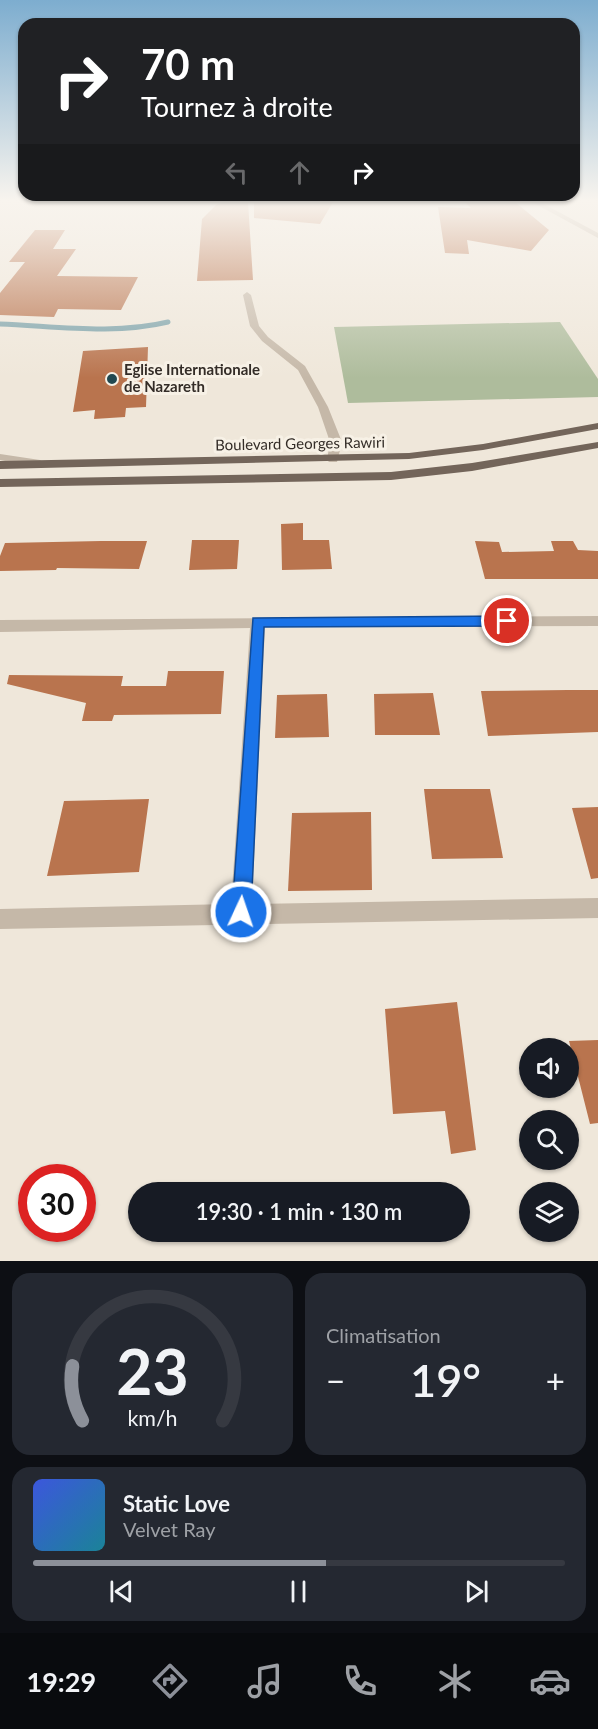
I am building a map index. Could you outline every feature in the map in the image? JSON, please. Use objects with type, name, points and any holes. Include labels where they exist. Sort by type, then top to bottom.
[{"type":"main road","name":"Boulevard Georges Rawiri","points":[[0,465],[333,460],[444,452],[598,426]]},
{"type":"main road","name":"Boulevard Georges Rawiri","points":[[0,483],[391,476],[472,467],[598,445]]},
{"type":"street","points":[[248,295],[255,326],[265,339],[302,368],[323,406],[336,442],[333,460]]},
{"type":"street","points":[[0,457],[43,465]]},
{"type":"street","points":[[0,626],[258,622],[598,621]]},
{"type":"street","points":[[241,912],[258,622]]},
{"type":"street","points":[[0,919],[241,912],[598,908]]},
{"type":"green space","points":[[560,322],[598,379],[598,397],[348,403],[334,327]]},
{"type":"building","points":[[68,261],[57,276],[138,277],[121,310],[58,309],[54,317],[0,315],[0,293],[25,262],[9,262]]},
{"type":"building","points":[[199,261],[252,261],[253,280],[197,281]]},
{"type":"building","name":"Eglise Internationale de Nazareth","points":[[148,347],[146,407],[126,408],[125,417],[94,419],[95,410],[73,412],[83,351]]},
{"type":"building","points":[[303,523],[303,540],[329,540],[332,569],[282,570],[281,524]]},
{"type":"building","points":[[192,540],[239,540],[237,569],[189,570]]},
{"type":"building","points":[[147,541],[139,569],[57,568],[56,570],[0,571],[0,556],[5,543]]},
{"type":"building","points":[[475,541],[499,542],[502,552],[554,551],[551,541],[573,541],[578,550],[598,551],[598,579],[485,579]]},
{"type":"building","points":[[168,671],[224,671],[221,714],[114,715],[112,721],[82,721],[86,703],[7,684],[9,675],[123,676],[121,686],[166,686]]},
{"type":"building","points":[[598,690],[598,732],[488,736],[481,691]]},
{"type":"building","points":[[433,693],[440,735],[375,735],[374,694]]},
{"type":"building","points":[[327,694],[329,737],[275,738],[277,695]]},
{"type":"building","points":[[424,789],[490,789],[503,858],[432,859]]},
{"type":"building","points":[[149,799],[139,872],[47,876],[64,801]]},
{"type":"building","points":[[598,807],[598,878],[591,879],[572,808]]},
{"type":"building","points":[[371,812],[372,890],[288,891],[292,813]]},
{"type":"building","points":[[457,1002],[476,1150],[451,1154],[445,1111],[393,1114],[385,1009]]},
{"type":"building","points":[[598,1040],[598,1123],[590,1124],[579,1081],[579,1041]]},
{"type":"waterway","points":[[0,324],[106,329],[168,322]]},
{"type":"place","name":"Eglise Internationale de Nazareth","points":[[112,379]]},
{"type":"route","points":[[241,912],[258,622],[507,621]]}]
